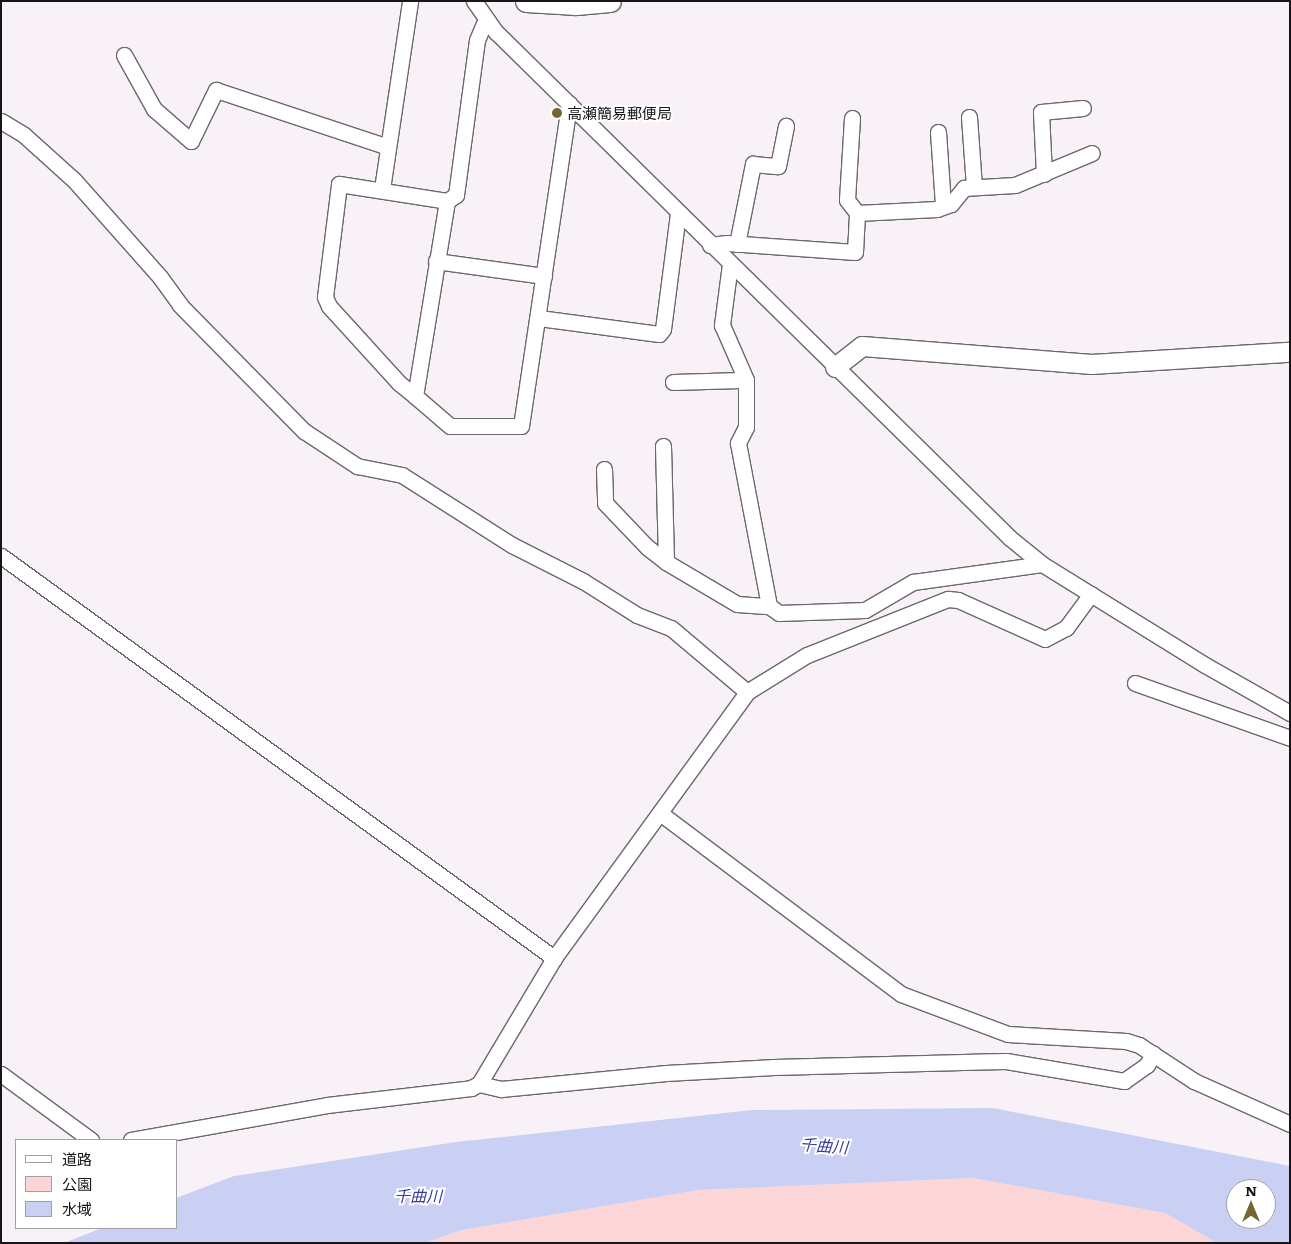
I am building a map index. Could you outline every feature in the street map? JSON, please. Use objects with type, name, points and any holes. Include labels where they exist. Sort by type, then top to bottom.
[{"type":"main road","points":[[526,1],[576,4],[610,1]]},
{"type":"street","points":[[382,190],[410,1]]},
{"type":"street","points":[[474,1],[486,19],[710,246],[835,367],[929,462],[1042,564],[1204,665],[1290,713]]},
{"type":"street","points":[[486,19],[477,40],[456,195],[446,201],[339,184],[323,290],[328,306],[399,383],[450,426],[521,426],[539,318],[569,104]]},
{"type":"street","points":[[124,55],[154,109],[191,141],[216,90],[388,147]]},
{"type":"street","points":[[1044,174],[1041,112],[1083,108]]},
{"type":"street","points":[[710,246],[737,244],[855,252],[857,213],[847,200],[852,118]]},
{"type":"street","points":[[969,118],[974,186]]},
{"type":"street","points":[[1,121],[24,135],[74,180],[160,277],[180,305],[304,431],[357,466],[402,475],[512,545],[583,581],[637,614],[671,628],[747,692]]},
{"type":"street","points":[[737,244],[753,164],[778,166],[786,126]]},
{"type":"street","points":[[938,132],[943,206]]},
{"type":"street","points":[[857,213],[951,204],[964,188],[1015,185],[1092,153]]},
{"type":"street","points":[[416,396],[446,201]]},
{"type":"street","points":[[539,318],[659,334],[663,329],[678,214]]},
{"type":"street","points":[[436,261],[544,276]]},
{"type":"street","points":[[730,264],[722,326],[746,380],[746,427],[738,443],[769,606]]},
{"type":"street","points":[[835,367],[862,346],[1090,364],[1290,352]]},
{"type":"street","points":[[673,382],[746,380]]},
{"type":"street","points":[[663,446],[666,562]]},
{"type":"street","points":[[604,469],[605,503],[647,547],[666,562],[722,598],[737,604],[769,606],[779,613],[813,614],[865,610],[914,582],[1042,564]]},
{"type":"street","points":[[1,556],[554,958]]},
{"type":"street","points":[[137,1139],[319,1106],[471,1088],[479,1084],[554,958],[747,692],[807,655],[948,599],[963,602],[1045,640],[1066,628],[1091,594]]},
{"type":"street","points":[[1135,683],[1290,738]]},
{"type":"street","points":[[660,812],[901,994],[1008,1034],[1126,1041],[1153,1054],[1194,1081],[1290,1124]]},
{"type":"street","points":[[479,1084],[501,1089],[666,1073],[774,1067],[1006,1062],[1124,1081],[1146,1065],[1153,1054]]},
{"type":"street","points":[[1,1074],[90,1139]]},
{"type":"green space","points":[[973,1178],[1165,1213],[1217,1243],[424,1243],[462,1230],[699,1190]]},
{"type":"water","name":"千曲川","points":[[993,1108],[1290,1166],[1290,1243],[1217,1243],[1165,1213],[973,1178],[699,1190],[462,1230],[424,1243],[64,1243],[99,1229],[178,1229],[178,1197],[234,1176],[456,1142],[752,1110]]},
{"type":"place","name":"高瀬簡易郵便局","points":[[557,113]]}]
